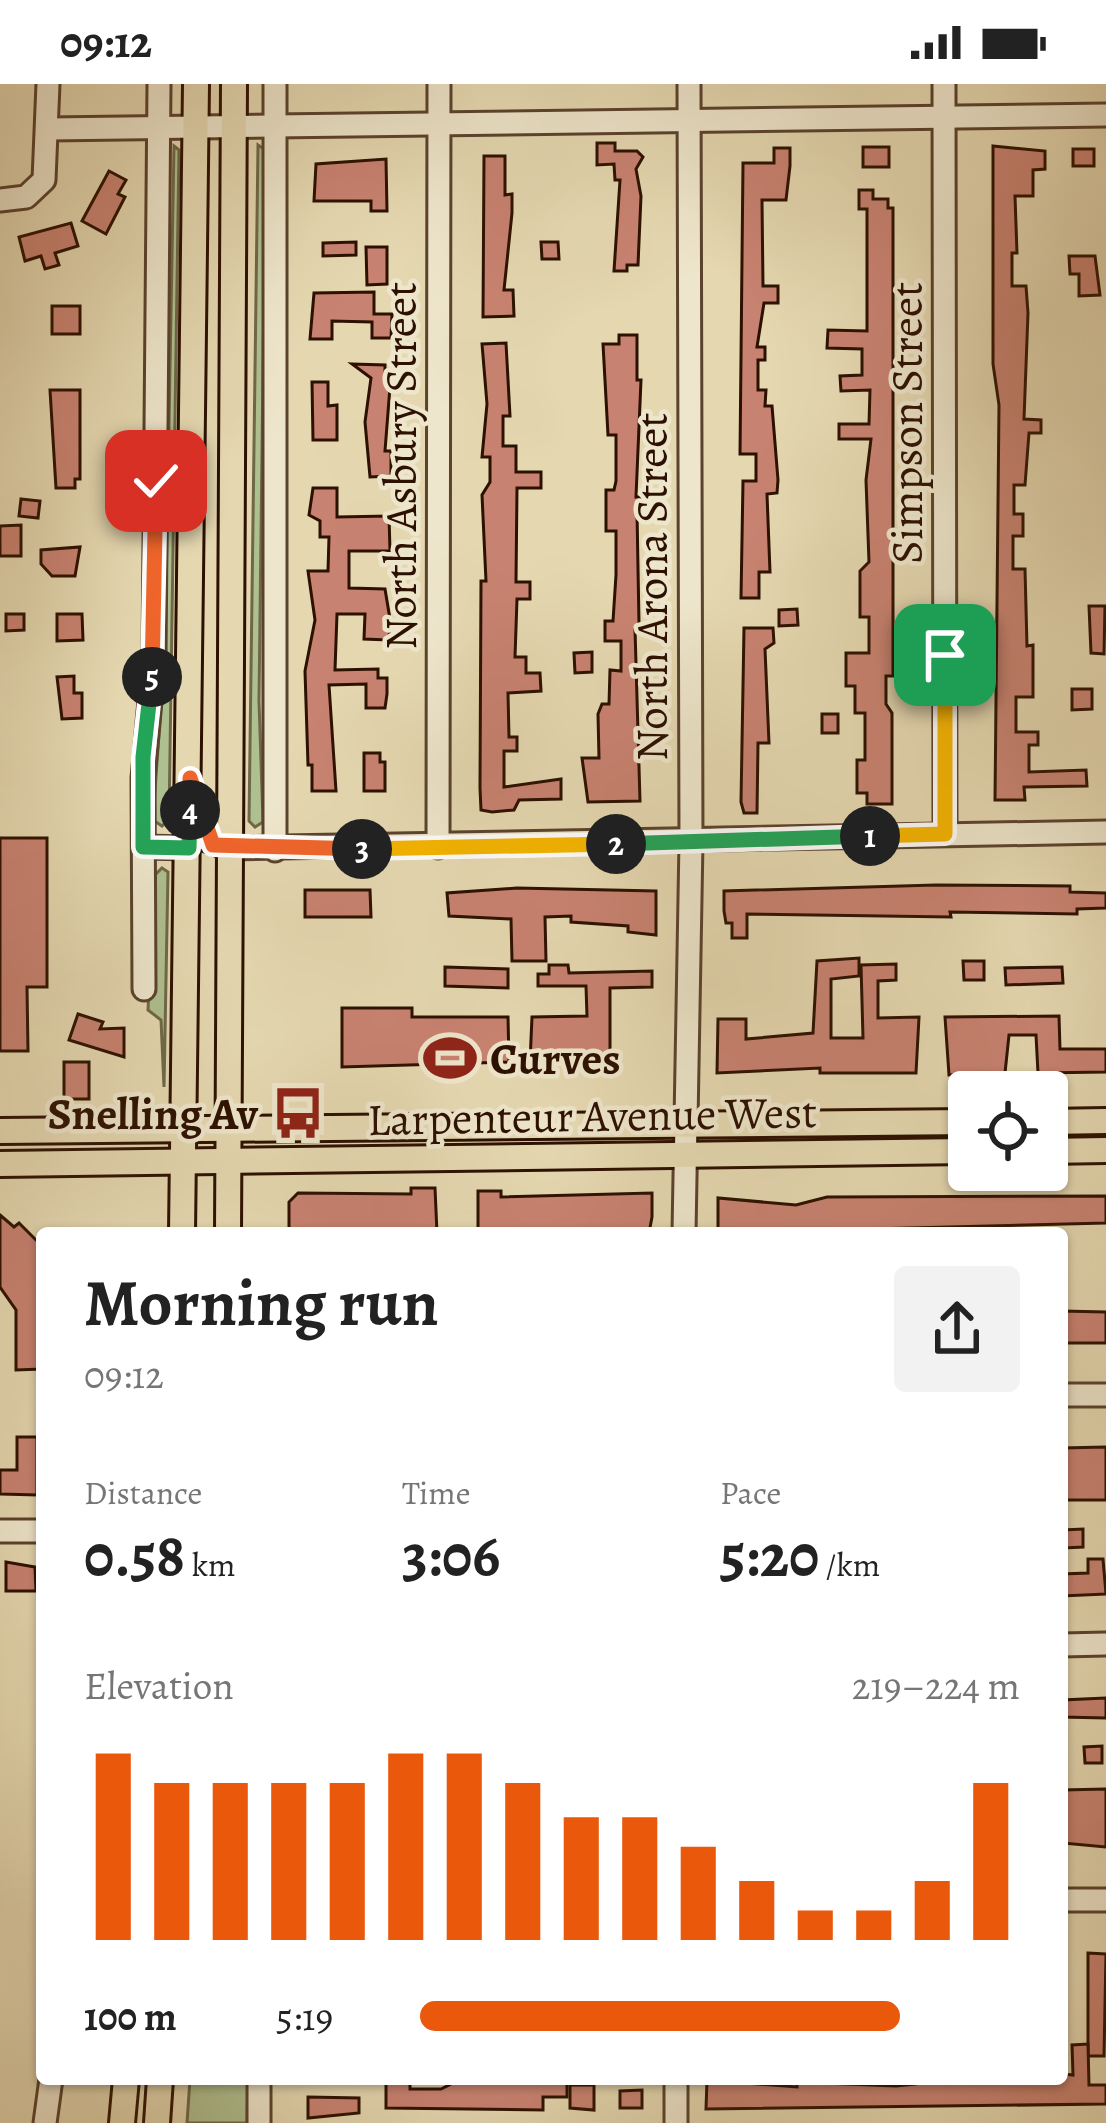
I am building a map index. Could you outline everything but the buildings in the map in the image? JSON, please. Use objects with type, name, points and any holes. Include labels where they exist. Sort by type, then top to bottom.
[{"type":"main road","points":[[182,1227],[196,84]]},
{"type":"main road","points":[[228,1227],[234,84]]},
{"type":"main road","points":[[190,778],[208,839],[231,848]]},
{"type":"main road","points":[[1068,1122],[1106,1121]]},
{"type":"main road","name":"Larpenteur Avenue West","points":[[0,1131],[948,1122]]},
{"type":"main road","points":[[1068,1150],[1106,1150]]},
{"type":"main road","name":"Larpenteur Avenue West","points":[[0,1164],[948,1151]]},
{"type":"main road","points":[[122,2123],[125,2085]]},
{"type":"main road","points":[[157,2123],[160,2085]]},
{"type":"street","points":[[0,200],[26,197],[44,181],[48,84]]},
{"type":"street","points":[[144,989],[143,757],[154,657],[159,84]]},
{"type":"street","points":[[275,84],[275,850]]},
{"type":"street","name":"North Asbury Street","points":[[438,848],[439,84]]},
{"type":"street","name":"North Arona Street","points":[[685,1227],[691,842],[689,84]]},
{"type":"street","name":"Simpson Street","points":[[944,84],[945,834]]},
{"type":"street","points":[[49,129],[1106,115]]},
{"type":"street","points":[[231,848],[438,848],[1106,832]]},
{"type":"street","points":[[143,847],[189,848]]},
{"type":"street","points":[[1068,1395],[1106,1395]]},
{"type":"street","points":[[0,1531],[36,1531]]},
{"type":"street","points":[[1068,1645],[1106,1645]]},
{"type":"street","points":[[1068,1900],[1106,1900]]},
{"type":"street","points":[[45,2123],[50,2085]]},
{"type":"street","points":[[259,2085],[260,2123]]},
{"type":"street","points":[[676,2085],[676,2123]]},
{"type":"green space","points":[[258,145],[264,149],[265,202],[259,701],[263,822],[255,827],[249,821]]},
{"type":"green space","points":[[174,146],[179,150],[169,819],[162,826],[153,820],[165,647]]},
{"type":"green space","points":[[162,868],[168,872],[164,1087],[161,1020],[148,1010],[154,876]]},
{"type":"green space","points":[[190,2085],[248,2085],[247,2123],[187,2123]]},
{"type":"place","name":"Curves","points":[[450,1058]]},
{"type":"place","name":"Snelling Av","points":[[298,1113]]},
{"type":"route","points":[[156,481],[154,657],[143,757],[143,847],[189,848],[190,778],[208,839],[223,848],[663,844],[945,834],[945,655]]}]
